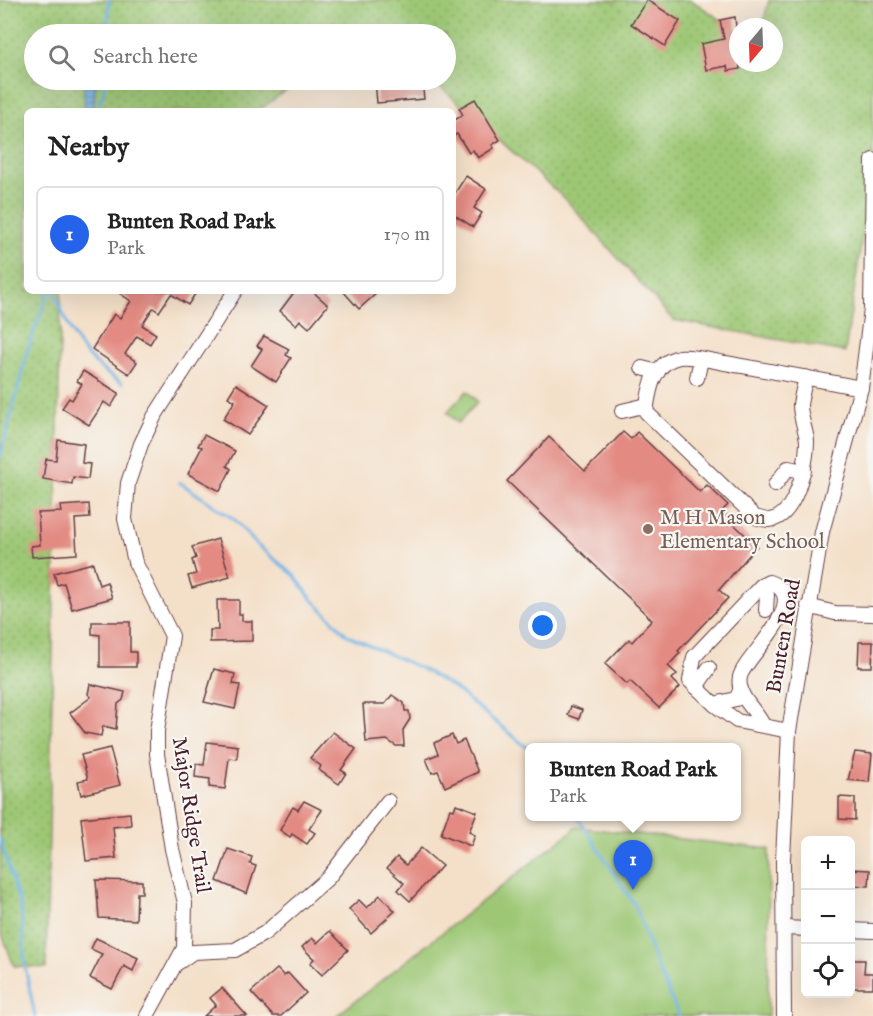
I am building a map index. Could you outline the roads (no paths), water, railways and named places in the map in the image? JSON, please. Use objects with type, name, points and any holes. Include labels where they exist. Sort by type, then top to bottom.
[{"type":"street","name":"Bunten Road","points":[[784,1016],[783,861],[789,731],[822,532],[861,388],[871,309],[873,160]]},
{"type":"street","name":"Major Ridge Trail","points":[[147,1016],[184,948],[185,903],[161,778],[157,731],[172,636],[135,562],[125,519],[128,483],[141,444],[154,417],[233,294]]},
{"type":"street","points":[[806,377],[800,403],[807,439],[804,471],[785,513],[770,520],[755,517],[646,412],[651,381],[658,372],[679,357],[806,377],[861,388]]},
{"type":"street","points":[[697,378],[700,359]]},
{"type":"street","points":[[642,368],[658,372]]},
{"type":"street","points":[[622,411],[647,405]]},
{"type":"street","points":[[776,485],[788,468],[804,471]]},
{"type":"street","points":[[763,725],[758,713],[746,702],[741,689],[740,677],[744,667],[768,639],[783,603],[783,592],[778,585],[769,582],[761,586],[694,657],[690,681],[714,704],[737,721],[753,726],[763,725],[789,731]]},
{"type":"street","points":[[761,586],[767,595],[766,610]]},
{"type":"street","points":[[808,606],[835,613],[873,614]]},
{"type":"street","points":[[696,687],[709,668]]},
{"type":"street","points":[[714,704],[736,699],[741,689]]},
{"type":"street","points":[[173,967],[193,952],[235,950],[265,933],[328,878],[388,801]]},
{"type":"street","points":[[785,928],[801,929]]},
{"type":"street","points":[[855,930],[873,931]]},
{"type":"water","points":[[84,90],[95,90],[93,108],[85,108]]},
{"type":"waterway","points":[[108,24],[109,0]]},
{"type":"waterway","points":[[99,108],[103,90]]},
{"type":"waterway","points":[[0,458],[29,345],[48,294]]},
{"type":"waterway","points":[[55,294],[72,333],[86,354],[122,383]]},
{"type":"waterway","points":[[179,482],[234,519],[257,545],[294,575],[311,598],[347,635],[422,669],[454,688],[525,746]]},
{"type":"waterway","points":[[580,821],[636,907],[657,967],[679,1016]]},
{"type":"waterway","points":[[0,839],[21,908],[25,966],[35,1016]]},
{"type":"place","name":"M H Mason Elementary School","points":[[648,529]]},
{"type":"place","name":"Bunten Road Park","points":[[633,890]]}]
